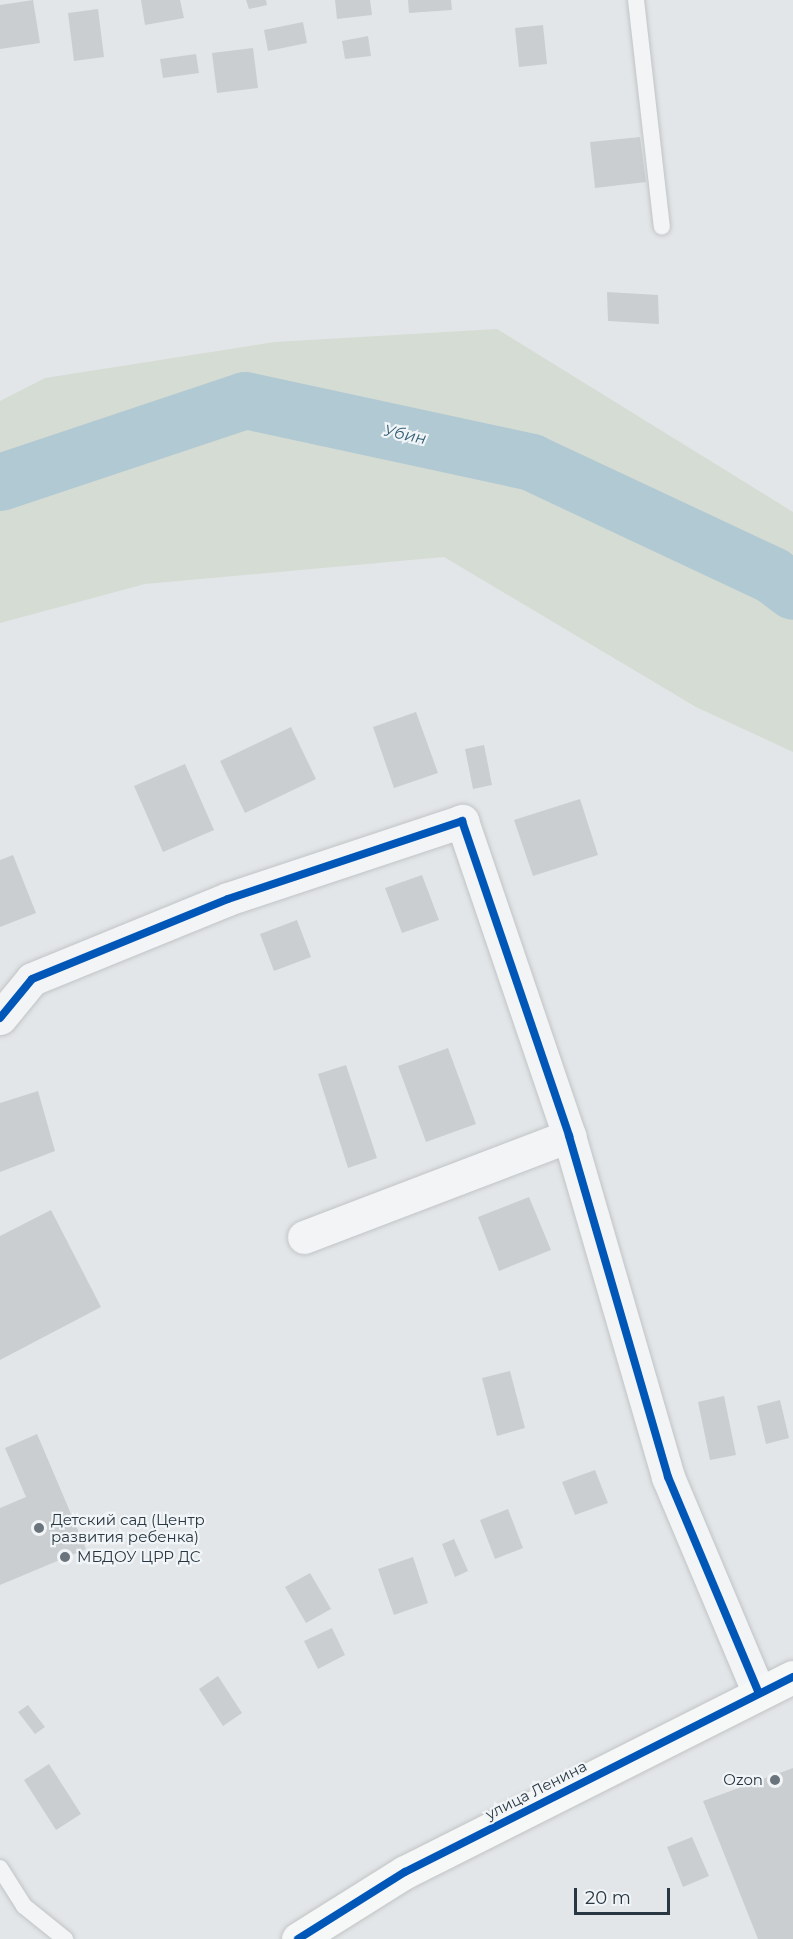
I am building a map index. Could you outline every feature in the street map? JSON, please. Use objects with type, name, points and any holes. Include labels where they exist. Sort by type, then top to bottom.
[{"type":"street","points":[[0,1018],[32,979],[228,898],[462,821],[568,1136],[668,1477],[759,1693]]},
{"type":"street","points":[[304,1237],[568,1136]]},
{"type":"street","name":"улица Ленина","points":[[298,1939],[405,1872],[793,1677]]},
{"type":"lane","points":[[636,0],[662,227]]},
{"type":"lane","points":[[0,1868],[24,1906],[65,1939]]},
{"type":"shaded area","points":[[497,329],[793,512],[793,752],[696,707],[444,557],[145,584],[0,623],[0,401],[45,378],[275,342]]},
{"type":"building","points":[[33,0],[40,43],[0,49],[0,5]]},
{"type":"building","points":[[141,0],[180,0],[184,18],[145,25]]},
{"type":"building","points":[[246,0],[266,0],[267,5],[249,9]]},
{"type":"building","points":[[335,0],[370,0],[372,15],[337,19]]},
{"type":"building","points":[[408,0],[451,0],[452,10],[409,13]]},
{"type":"building","points":[[98,9],[104,57],[74,61],[68,13]]},
{"type":"building","points":[[303,22],[307,43],[268,51],[264,30]]},
{"type":"building","points":[[543,25],[547,64],[519,67],[515,28]]},
{"type":"building","points":[[368,36],[371,56],[345,59],[342,41]]},
{"type":"building","points":[[253,48],[258,88],[217,93],[212,53]]},
{"type":"building","points":[[196,54],[199,73],[163,78],[160,59]]},
{"type":"building","points":[[640,137],[646,182],[595,188],[590,142]]},
{"type":"building","points":[[607,292],[658,295],[659,324],[608,321]]},
{"type":"building","points":[[416,712],[438,773],[394,788],[373,727]]},
{"type":"building","points":[[291,727],[316,779],[245,813],[220,761]]},
{"type":"building","points":[[484,745],[492,785],[473,789],[465,749]]},
{"type":"building","points":[[185,764],[214,830],[163,852],[134,786]]},
{"type":"building","points":[[580,799],[598,855],[533,876],[514,820]]},
{"type":"building","points":[[13,855],[36,913],[0,927],[0,860]]},
{"type":"building","points":[[422,875],[439,920],[402,933],[385,888]]},
{"type":"building","points":[[297,920],[311,957],[274,971],[260,934]]},
{"type":"building","points":[[448,1048],[476,1124],[426,1142],[398,1066]]},
{"type":"building","points":[[346,1065],[377,1158],[348,1168],[318,1074]]},
{"type":"building","points":[[38,1091],[55,1151],[0,1172],[0,1103]]},
{"type":"building","points":[[529,1197],[551,1250],[499,1271],[478,1217]]},
{"type":"building","points":[[51,1210],[101,1307],[0,1360],[0,1236]]},
{"type":"building","points":[[510,1371],[525,1428],[497,1436],[482,1378]]},
{"type":"building","points":[[724,1396],[736,1455],[710,1460],[698,1402]]},
{"type":"building","points":[[780,1400],[789,1438],[766,1444],[757,1406]]},
{"type":"building","name":"Детский сад (Центр развития ребенка)","points":[[37,1434],[86,1549],[0,1585],[0,1508],[26,1497],[5,1448]]},
{"type":"building","points":[[595,1470],[608,1503],[575,1515],[562,1482]]},
{"type":"building","points":[[508,1509],[523,1548],[495,1559],[480,1520]]},
{"type":"building","points":[[454,1539],[468,1571],[455,1577],[442,1544]]},
{"type":"building","points":[[413,1557],[428,1603],[394,1615],[378,1569]]},
{"type":"building","points":[[310,1573],[331,1609],[306,1623],[285,1587]]},
{"type":"building","points":[[332,1628],[345,1655],[318,1669],[304,1641]]},
{"type":"building","points":[[218,1676],[242,1713],[223,1726],[199,1689]]},
{"type":"building","points":[[28,1705],[45,1727],[35,1734],[18,1712]]},
{"type":"building","points":[[49,1764],[81,1814],[56,1830],[24,1780]]},
{"type":"building","points":[[793,1768],[793,1939],[758,1939],[703,1801]]},
{"type":"building","points":[[692,1837],[709,1876],[683,1887],[667,1847]]},
{"type":"waterway","name":"Убин","points":[[0,482],[245,400],[531,462],[772,575],[793,591]]},
{"type":"cycle path","points":[[0,1018],[32,979],[228,899],[462,821],[569,1136],[668,1477],[759,1693]]},
{"type":"cycle path","points":[[298,1939],[405,1872],[793,1677]]},
{"type":"place","name":"Детский сад (Центр развития ребенка)","points":[[39,1528]]},
{"type":"place","name":"МБДОУ ЦРР ДС","points":[[65,1557]]},
{"type":"place","name":"Ozon","points":[[775,1780]]}]
